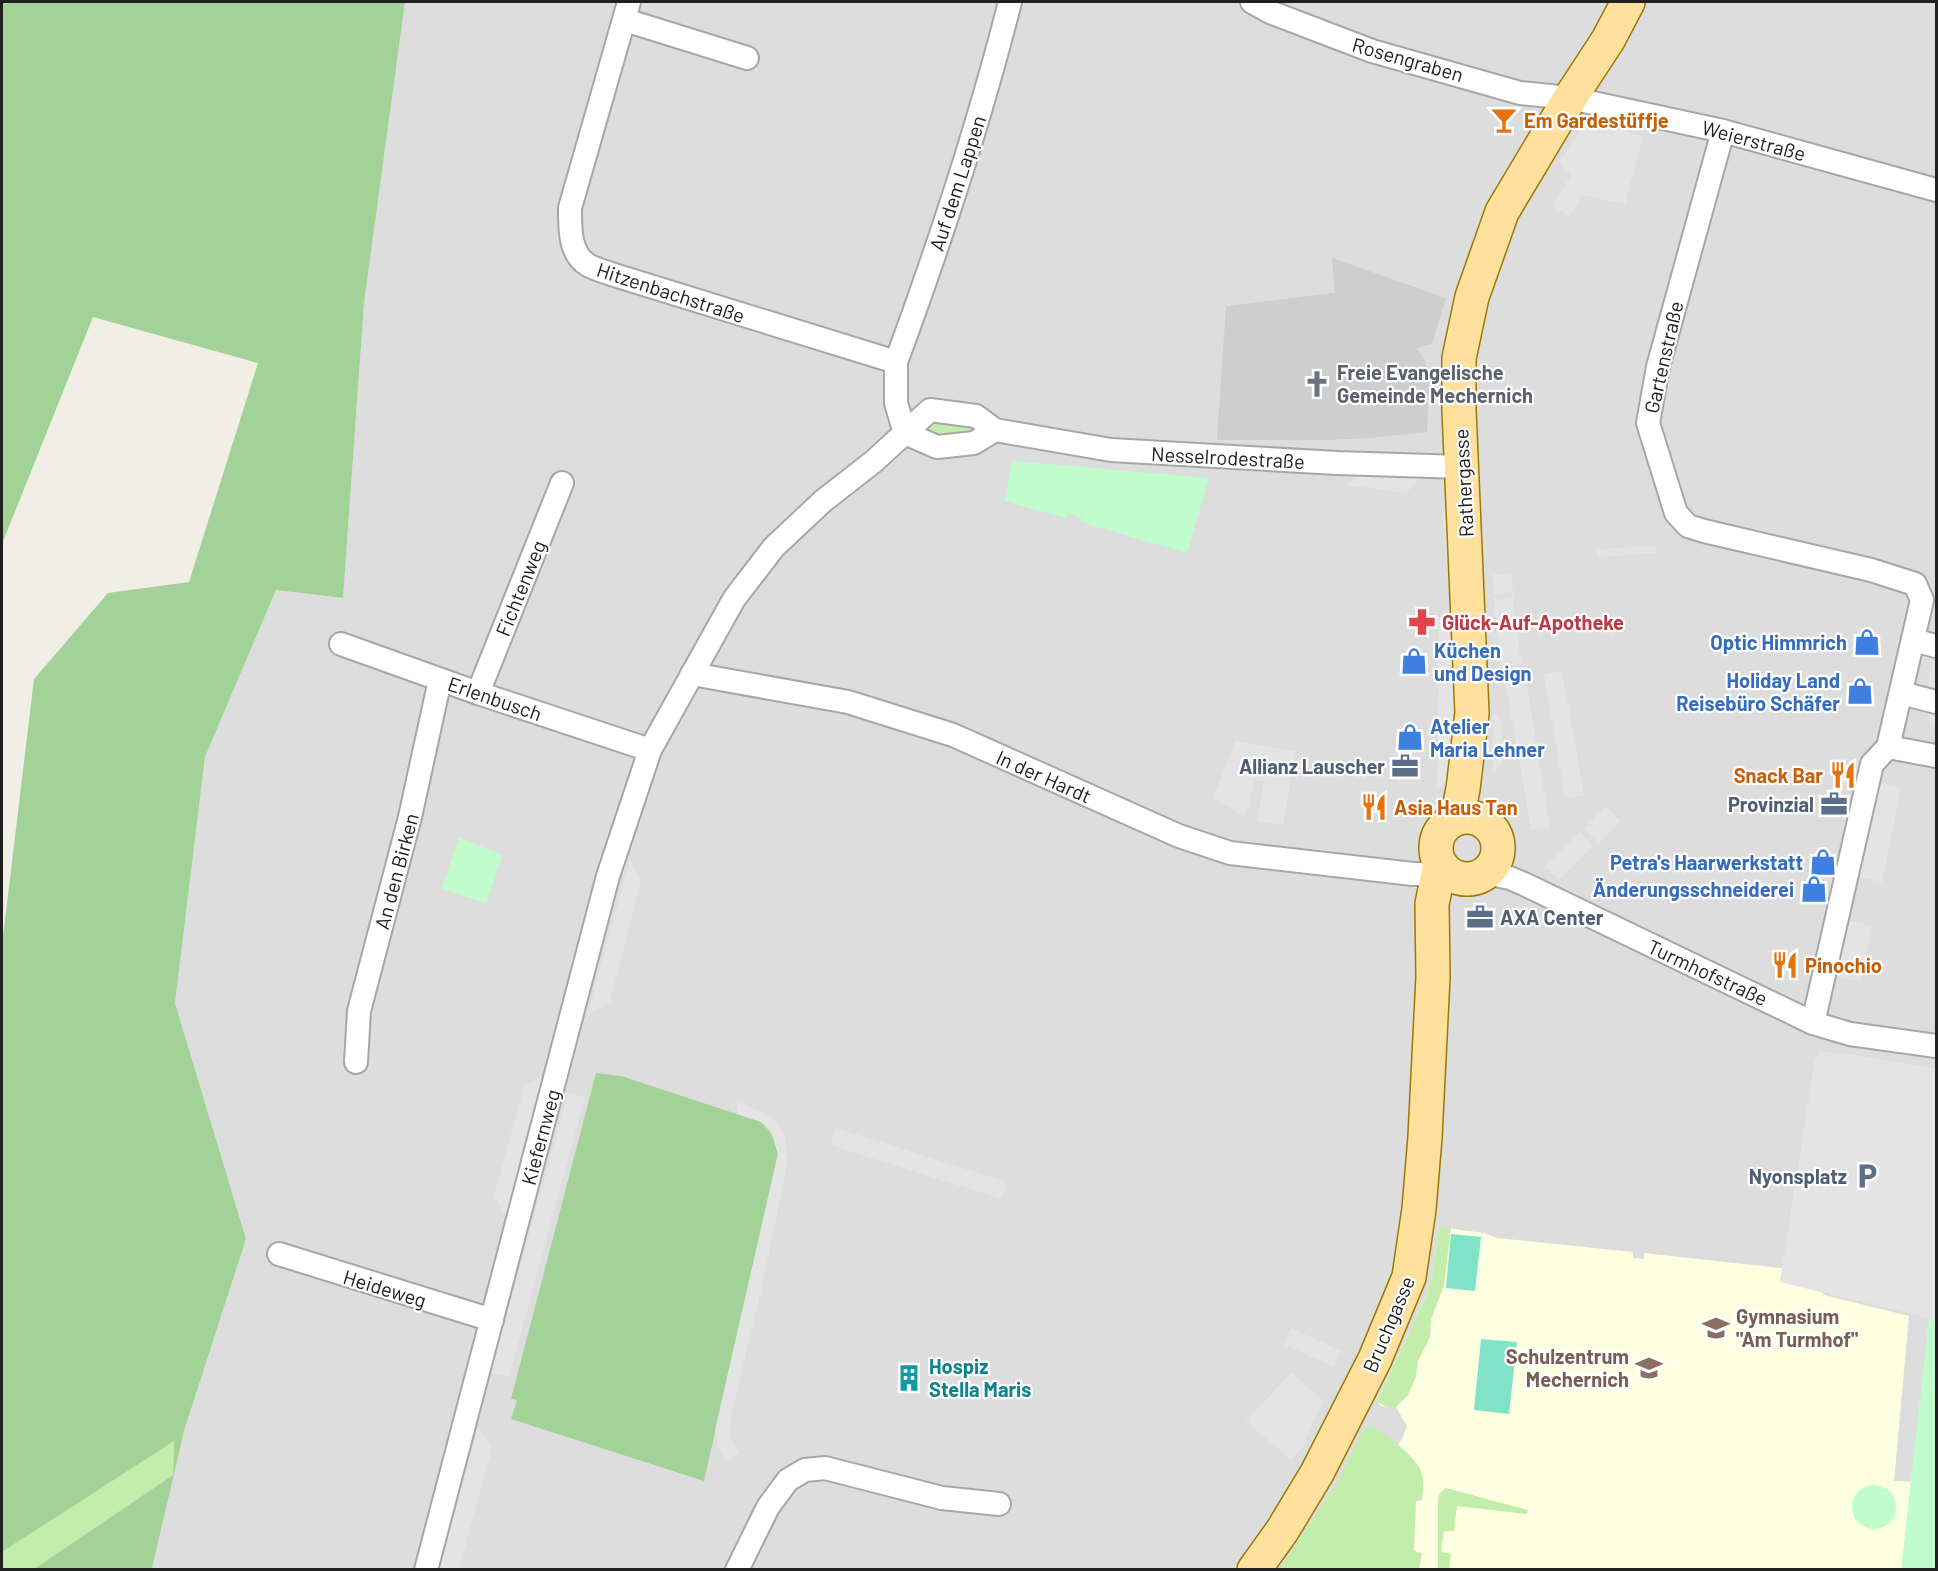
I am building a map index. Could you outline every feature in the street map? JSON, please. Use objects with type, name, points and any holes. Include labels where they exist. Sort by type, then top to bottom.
[{"type":"main road","name":"Rathergasse","points":[[1472,821],[1463,789],[1472,713],[1459,358],[1472,297],[1502,212],[1570,98],[1608,40],[1628,2]]},
{"type":"main road","points":[[1472,821],[1495,833],[1498,856],[1493,866],[1456,872],[1435,849],[1436,841],[1445,825],[1472,821]]},
{"type":"main road","name":"Bruchgasse","points":[[1254,1569],[1282,1531],[1321,1465],[1375,1359],[1409,1277],[1419,1209],[1433,977],[1432,904],[1456,872]]},
{"type":"street","name":"Auf dem Lappen","points":[[896,362],[982,106],[1010,2]]},
{"type":"street","name":"Rosengraben","points":[[1252,2],[1270,12],[1372,51],[1520,93],[1570,98]]},
{"type":"street","name":"Hitzenbachstraße","points":[[747,58],[627,11],[570,208],[570,235],[577,254],[586,265],[611,274],[896,362]]},
{"type":"street","name":"Weierstraße","points":[[1570,98],[1723,131],[1936,190]]},
{"type":"street","name":"Gartenstraße","points":[[1723,131],[1658,367],[1648,423],[1676,513],[1688,526],[1704,531],[1871,570],[1915,584],[1922,600],[1913,640]]},
{"type":"street","points":[[896,362],[896,403],[905,434],[937,447],[974,442],[995,430]]},
{"type":"street","name":"Nesselrodestraße","points":[[692,674],[734,599],[774,547],[823,501],[905,434],[930,410],[976,416],[995,430],[1111,450],[1337,463],[1462,467]]},
{"type":"street","name":"Fichtenweg","points":[[478,693],[562,483]]},
{"type":"street","points":[[1813,1023],[1872,765],[1887,747],[1913,640],[1936,646]]},
{"type":"street","name":"Erlenbusch","points":[[341,644],[440,680],[650,750]]},
{"type":"street","name":"Kiefernweg","points":[[426,1569],[608,876],[650,750],[692,674]]},
{"type":"street","name":"In der Hardt","points":[[692,674],[848,702],[932,728],[1179,836],[1230,853],[1413,874],[1456,872]]},
{"type":"street","name":"An den Birken","points":[[356,1062],[359,1011],[410,817],[440,680]]},
{"type":"street","points":[[1900,693],[1936,702]]},
{"type":"street","points":[[1887,747],[1936,756]]},
{"type":"street","name":"Turmhofstraße","points":[[1456,872],[1510,878],[1813,1023],[1851,1034],[1936,1046]]},
{"type":"street","name":"Heideweg","points":[[279,1254],[492,1320]]},
{"type":"street","points":[[737,1569],[768,1507],[788,1480],[806,1470],[825,1468],[942,1498],[999,1504]]},
{"type":"shaded area","points":[[405,2],[1936,2],[1936,1569],[152,1570],[184,1431],[246,1239],[175,1003],[205,757],[276,590],[343,598],[364,303]]},
{"type":"shaded area","points":[[1592,121],[1643,137],[1625,204],[1582,195],[1570,217],[1553,206],[1571,175],[1559,162],[1579,131]]},
{"type":"shaded area","points":[[1332,258],[1446,298],[1432,344],[1416,348],[1422,355],[1430,373],[1427,432],[1330,440],[1217,440],[1226,306],[1335,293]]},
{"type":"shaded area","points":[[1361,472],[1425,473],[1406,493],[1347,485]]},
{"type":"shaded area","points":[[1450,498],[1458,580],[1447,569],[1443,513]]},
{"type":"shaded area","points":[[1656,546],[1656,553],[1598,557],[1597,549]]},
{"type":"shaded area","points":[[1511,573],[1513,593],[1494,595],[1492,575]]},
{"type":"shaded area","points":[[1513,597],[1521,664],[1501,666],[1494,599]]},
{"type":"shaded area","points":[[1458,605],[1457,779],[1437,787],[1439,618]]},
{"type":"shaded area","points":[[1936,653],[1936,728],[1931,727],[1926,707],[1930,673]]},
{"type":"shaded area","points":[[1562,671],[1584,795],[1565,798],[1544,674]]},
{"type":"shaded area","points":[[1525,676],[1550,827],[1531,830],[1505,679]]},
{"type":"shaded area","points":[[1493,712],[1502,722],[1502,764],[1493,773]]},
{"type":"shaded area","points":[[1235,741],[1295,751],[1283,825],[1257,821],[1264,781],[1255,780],[1245,817],[1214,797]]},
{"type":"shaded area","points":[[1875,781],[1901,788],[1882,882],[1855,876]]},
{"type":"shaded area","points":[[1606,806],[1620,821],[1599,844],[1584,829]]},
{"type":"shaded area","points":[[1580,832],[1593,846],[1559,880],[1545,867]]},
{"type":"shaded area","points":[[630,860],[641,881],[610,1002],[587,1015]]},
{"type":"shaded area","points":[[1846,920],[1873,926],[1860,982],[1834,976]]},
{"type":"shaded area","name":"Nyonsplatz","points":[[1819,1052],[1844,1053],[1936,1069],[1936,1320],[1780,1282],[1815,1059]]},
{"type":"shaded area","points":[[544,1075],[507,1217],[494,1196],[524,1087]]},
{"type":"shaded area","points":[[568,1093],[585,1097],[509,1377],[491,1373]]},
{"type":"shaded area","points":[[737,1102],[764,1112],[774,1119],[785,1134],[788,1160],[763,1282],[731,1417],[730,1435],[738,1453],[725,1460],[718,1447],[715,1430],[778,1154],[771,1131],[761,1122],[737,1114]]},
{"type":"shaded area","points":[[836,1128],[1007,1182],[1002,1199],[830,1145]]},
{"type":"shaded area","name":"Schulzentrum Mechernich","points":[[1439,1227],[1484,1233],[1497,1238],[1633,1252],[1633,1258],[1644,1259],[1644,1253],[1789,1269],[1810,1274],[1824,1295],[1909,1316],[1894,1481],[1914,1482],[1936,1569],[1279,1570],[1402,1439],[1407,1426],[1396,1407],[1381,1406],[1377,1402],[1427,1295],[1433,1272]]},
{"type":"shaded area","points":[[1291,1328],[1341,1351],[1334,1367],[1283,1344]]},
{"type":"shaded area","points":[[1291,1373],[1325,1402],[1315,1416],[1303,1447],[1291,1460],[1246,1421]]},
{"type":"shaded area","points":[[478,1426],[492,1448],[459,1569],[440,1569]]},
{"type":"green space","points":[[2,2],[405,2],[364,303],[343,598],[276,590],[205,757],[175,1003],[246,1239],[184,1431],[152,1569],[34,1569],[173,1475],[174,1441],[2,1552],[2,945],[34,679],[108,593],[189,582],[258,363],[93,317],[2,544]]},
{"type":"green space","points":[[927,419],[966,422],[969,427],[968,431],[944,435],[932,434],[924,428]]},
{"type":"green space","points":[[1013,461],[1209,478],[1187,553],[1080,522],[1082,518],[1068,513],[1066,518],[1004,501]]},
{"type":"green space","points":[[459,838],[503,855],[486,903],[441,889]]},
{"type":"green space","points":[[596,1073],[621,1076],[761,1122],[770,1133],[777,1149],[778,1154],[704,1481],[511,1419],[517,1400],[511,1399]]},
{"type":"green space","points":[[1439,1227],[1451,1228],[1444,1285],[1431,1320],[1430,1337],[1418,1361],[1416,1377],[1408,1395],[1396,1407],[1387,1407],[1377,1402],[1427,1295],[1433,1272]]},
{"type":"green space","points":[[1451,1234],[1481,1237],[1475,1291],[1446,1288]]},
{"type":"green space","points":[[1929,1319],[1936,1320],[1936,1569],[1901,1570]]},
{"type":"green space","points":[[1481,1339],[1517,1342],[1509,1414],[1474,1410]]},
{"type":"green space","points":[[1370,1426],[1404,1450],[1421,1471],[1423,1492],[1422,1500],[1416,1501],[1414,1551],[1422,1553],[1419,1569],[1279,1569],[1337,1483],[1361,1434],[1365,1428]]},
{"type":"green space","points":[[174,1440],[173,1475],[34,1569],[2,1570],[2,1552]]},
{"type":"green space","points":[[1874,1485],[1890,1491],[1896,1507],[1890,1523],[1874,1529],[1858,1523],[1852,1507],[1858,1491]]},
{"type":"green space","points":[[1446,1488],[1528,1510],[1527,1514],[1457,1506],[1454,1531],[1444,1531],[1441,1552],[1451,1554],[1449,1569],[1438,1569],[1438,1499],[1439,1494]]},
{"type":"place","name":"Em Gardestüffje","points":[[1504,120]]},
{"type":"place","name":"Freie Evangelische Gemeinde Mechernich","points":[[1317,384]]},
{"type":"place","name":"Glück-Auf-Apotheke","points":[[1422,622]]},
{"type":"place","name":"Optic Himmrich","points":[[1867,642]]},
{"type":"place","name":"Küchen und Design","points":[[1414,661]]},
{"type":"place","name":"Holiday Land Reisebüro Schäfer","points":[[1860,691]]},
{"type":"place","name":"Atelier Maria Lehner","points":[[1410,737]]},
{"type":"place","name":"Allianz Lauscher","points":[[1405,766]]},
{"type":"place","name":"Snack Bar","points":[[1843,775]]},
{"type":"place","name":"Provinzial","points":[[1834,804]]},
{"type":"place","name":"Asia Haus Tan","points":[[1374,807]]},
{"type":"place","name":"Petra's Haarwerkstatt","points":[[1823,862]]},
{"type":"place","name":"Änderungsschneiderei","points":[[1814,889]]},
{"type":"place","name":"AXA Center","points":[[1480,917]]},
{"type":"place","name":"Pinochio","points":[[1785,965]]},
{"type":"place","name":"Nyonsplatz","points":[[1867,1176]]},
{"type":"place","name":"Gymnasium \"Am Turmhof\"","points":[[1716,1328]]},
{"type":"place","name":"Schulzentrum Mechernich","points":[[1649,1368]]},
{"type":"place","name":"Hospiz Stella Maris","points":[[909,1378]]}]
